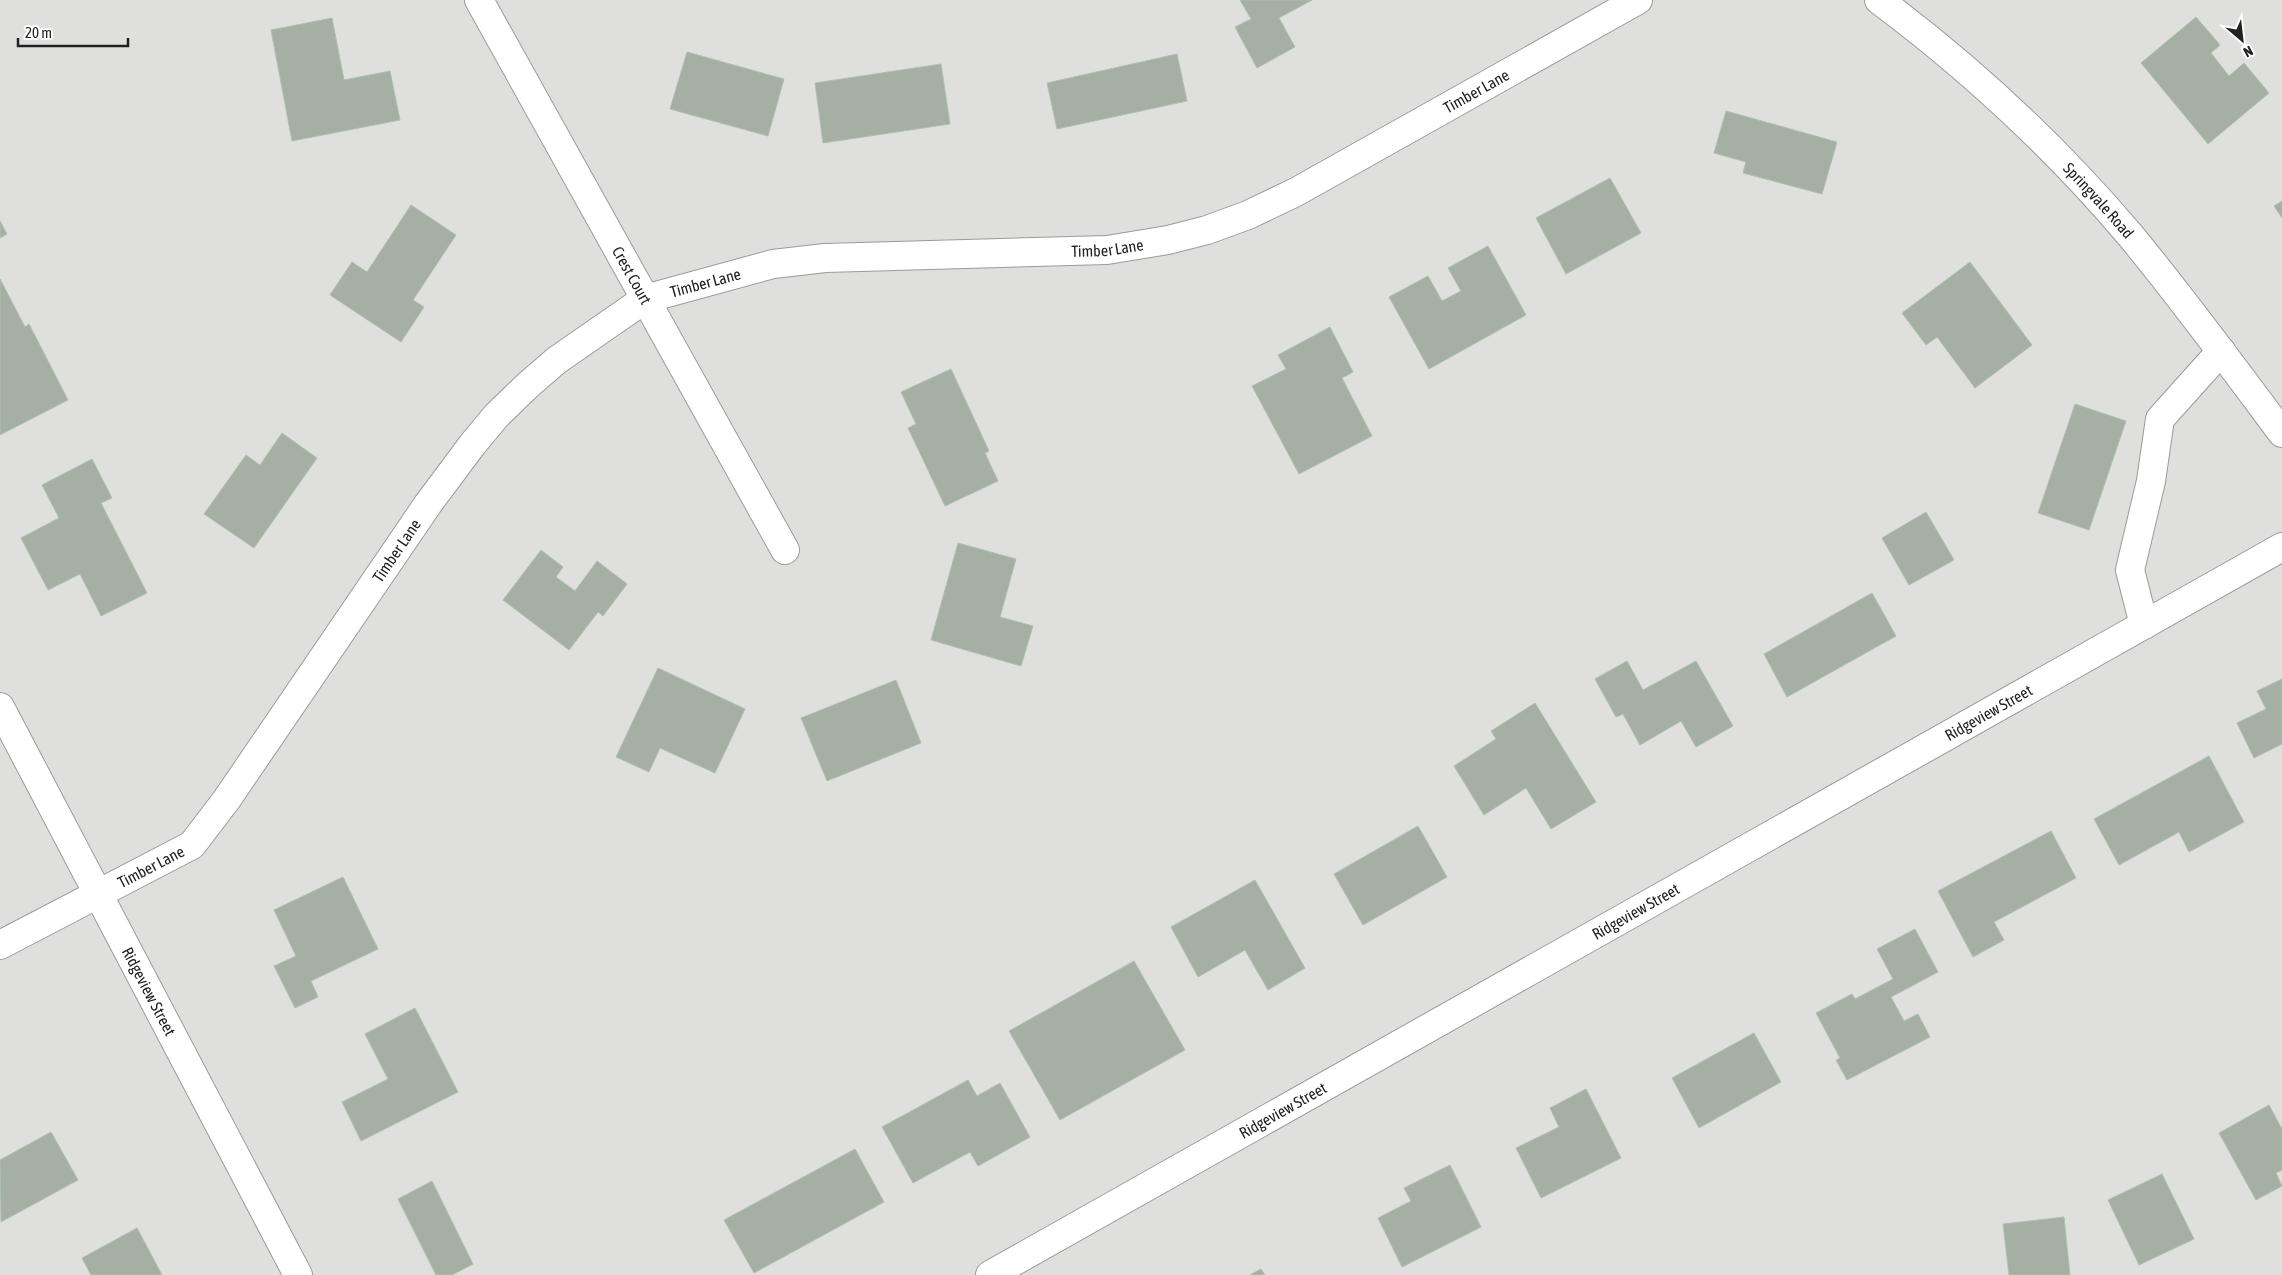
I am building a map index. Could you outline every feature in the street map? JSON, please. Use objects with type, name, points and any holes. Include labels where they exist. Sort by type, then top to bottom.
[{"type":"street","name":"Crest Court","points":[[479,0],[785,550]]},
{"type":"street","name":"Timber Lane","points":[[0,945],[100,895],[192,845],[227,799],[428,504],[496,416],[557,360],[645,299],[782,263],[873,256],[1036,254],[1107,250],[1168,240],[1207,230],[1248,215],[1296,192],[1638,0]]},
{"type":"street","name":"Springvale Road","points":[[1879,0],[1971,74],[2041,140],[2128,234],[2182,299],[2282,433]]},
{"type":"street","points":[[2144,625],[2130,570],[2151,481],[2160,419],[2220,351]]},
{"type":"street","name":"Ridgeview Street","points":[[990,1275],[2282,547]]},
{"type":"street","name":"Ridgeview Street","points":[[0,707],[298,1275]]},
{"type":"shaded area","points":[[0,0],[2282,0],[2282,1275],[0,1275]]},
{"type":"building","points":[[1240,0],[1312,0],[1279,18],[1295,47],[1257,68],[1235,27],[1251,19]]},
{"type":"building","points":[[2196,17],[2220,45],[2211,53],[2229,76],[2244,63],[2269,93],[2208,144],[2141,63]]},
{"type":"building","points":[[332,18],[344,80],[390,71],[400,120],[292,141],[271,30]]},
{"type":"building","points":[[687,52],[784,79],[768,136],[670,109]]},
{"type":"building","points":[[1177,54],[1187,101],[1057,129],[1047,83]]},
{"type":"building","points":[[941,64],[950,124],[823,143],[815,83]]},
{"type":"building","points":[[1726,111],[1837,142],[1822,194],[1743,173],[1746,162],[1714,153]]},
{"type":"building","points":[[1610,178],[1641,233],[1566,274],[1536,218]]},
{"type":"building","points":[[2282,201],[2282,218],[2274,206]]},
{"type":"building","points":[[411,205],[456,235],[413,300],[424,307],[401,342],[330,295],[352,262],[367,272]]},
{"type":"building","points":[[0,221],[7,234],[0,238]]},
{"type":"building","points":[[1488,246],[1526,315],[1429,369],[1389,297],[1428,276],[1442,301],[1461,291],[1448,268]]},
{"type":"building","points":[[1970,262],[2032,345],[1975,388],[1937,337],[1926,345],[1902,313]]},
{"type":"building","points":[[0,279],[25,327],[29,324],[68,400],[0,435]]},
{"type":"building","points":[[1330,327],[1353,372],[1342,378],[1372,436],[1299,474],[1252,386],[1286,369],[1278,355]]},
{"type":"building","points":[[951,369],[989,451],[985,453],[998,481],[945,506],[908,428],[916,424],[901,392]]},
{"type":"building","points":[[2075,404],[2126,421],[2089,530],[2038,513]]},
{"type":"building","points":[[282,433],[317,458],[254,548],[204,514],[246,455],[260,465]]},
{"type":"building","points":[[92,459],[112,498],[101,503],[147,593],[101,616],[80,574],[48,590],[21,538],[59,518],[42,485]]},
{"type":"building","points":[[1926,512],[1954,560],[1909,585],[1882,538]]},
{"type":"building","points":[[958,543],[1016,559],[1000,617],[1033,626],[1021,666],[931,640]]},
{"type":"building","points":[[541,550],[563,567],[556,577],[575,591],[597,561],[627,584],[603,616],[598,612],[569,650],[503,600]]},
{"type":"building","points":[[1872,593],[1896,636],[1787,697],[1764,654]]},
{"type":"building","points":[[1627,661],[1643,690],[1696,661],[1733,726],[1696,747],[1681,721],[1640,745],[1623,714],[1616,717],[1595,679]]},
{"type":"building","points":[[658,668],[745,709],[715,773],[660,748],[649,772],[616,757]]},
{"type":"building","points":[[2282,679],[2282,744],[2254,758],[2237,723],[2266,709],[2257,691]]},
{"type":"building","points":[[896,680],[921,743],[827,781],[801,718]]},
{"type":"building","points":[[1535,703],[1596,802],[1551,829],[1526,788],[1484,815],[1454,766],[1496,739],[1491,731]]},
{"type":"building","points":[[2209,756],[2244,822],[2189,852],[2179,832],[2119,865],[2094,819]]},
{"type":"building","points":[[1418,826],[1447,877],[1363,925],[1334,874]]},
{"type":"building","points":[[2051,831],[2076,878],[1994,922],[2004,940],[1973,957],[1938,891]]},
{"type":"building","points":[[343,877],[378,949],[311,981],[318,997],[295,1008],[274,966],[296,956],[274,910]]},
{"type":"building","points":[[1255,880],[1305,968],[1268,990],[1245,950],[1198,977],[1171,927]]},
{"type":"building","points":[[1915,929],[1938,972],[1891,997],[1904,1021],[1918,1014],[1930,1037],[1847,1080],[1836,1060],[1840,1058],[1816,1013],[1852,994],[1855,999],[1893,979],[1877,949]]},
{"type":"building","points":[[1134,961],[1185,1050],[1060,1120],[1009,1031]]},
{"type":"building","points":[[415,1008],[458,1092],[361,1141],[342,1102],[388,1079],[365,1034]]},
{"type":"building","points":[[1754,1033],[1781,1082],[1699,1128],[1672,1078]]},
{"type":"building","points":[[968,1080],[977,1096],[1000,1083],[1030,1137],[978,1166],[970,1152],[913,1183],[882,1127]]},
{"type":"building","points":[[1586,1089],[1621,1158],[1541,1198],[1516,1148],[1559,1127],[1550,1108]]},
{"type":"building","points":[[2269,1105],[2282,1129],[2282,1170],[2276,1173],[2282,1186],[2256,1200],[2219,1133]]},
{"type":"building","points":[[51,1132],[78,1180],[1,1222],[0,1160]]},
{"type":"building","points":[[855,1149],[884,1202],[754,1273],[724,1220]]},
{"type":"building","points":[[1450,1165],[1481,1227],[1402,1267],[1378,1218],[1411,1201],[1404,1188]]},
{"type":"building","points":[[2162,1174],[2194,1239],[2139,1265],[2108,1200]]},
{"type":"building","points":[[432,1181],[473,1264],[452,1275],[436,1275],[398,1199]]},
{"type":"building","points":[[2064,1217],[2070,1275],[2009,1275],[2003,1224]]},
{"type":"building","points":[[137,1228],[162,1275],[91,1275],[82,1258]]},
{"type":"building","points":[[1261,1269],[1265,1275],[1250,1275]]}]
